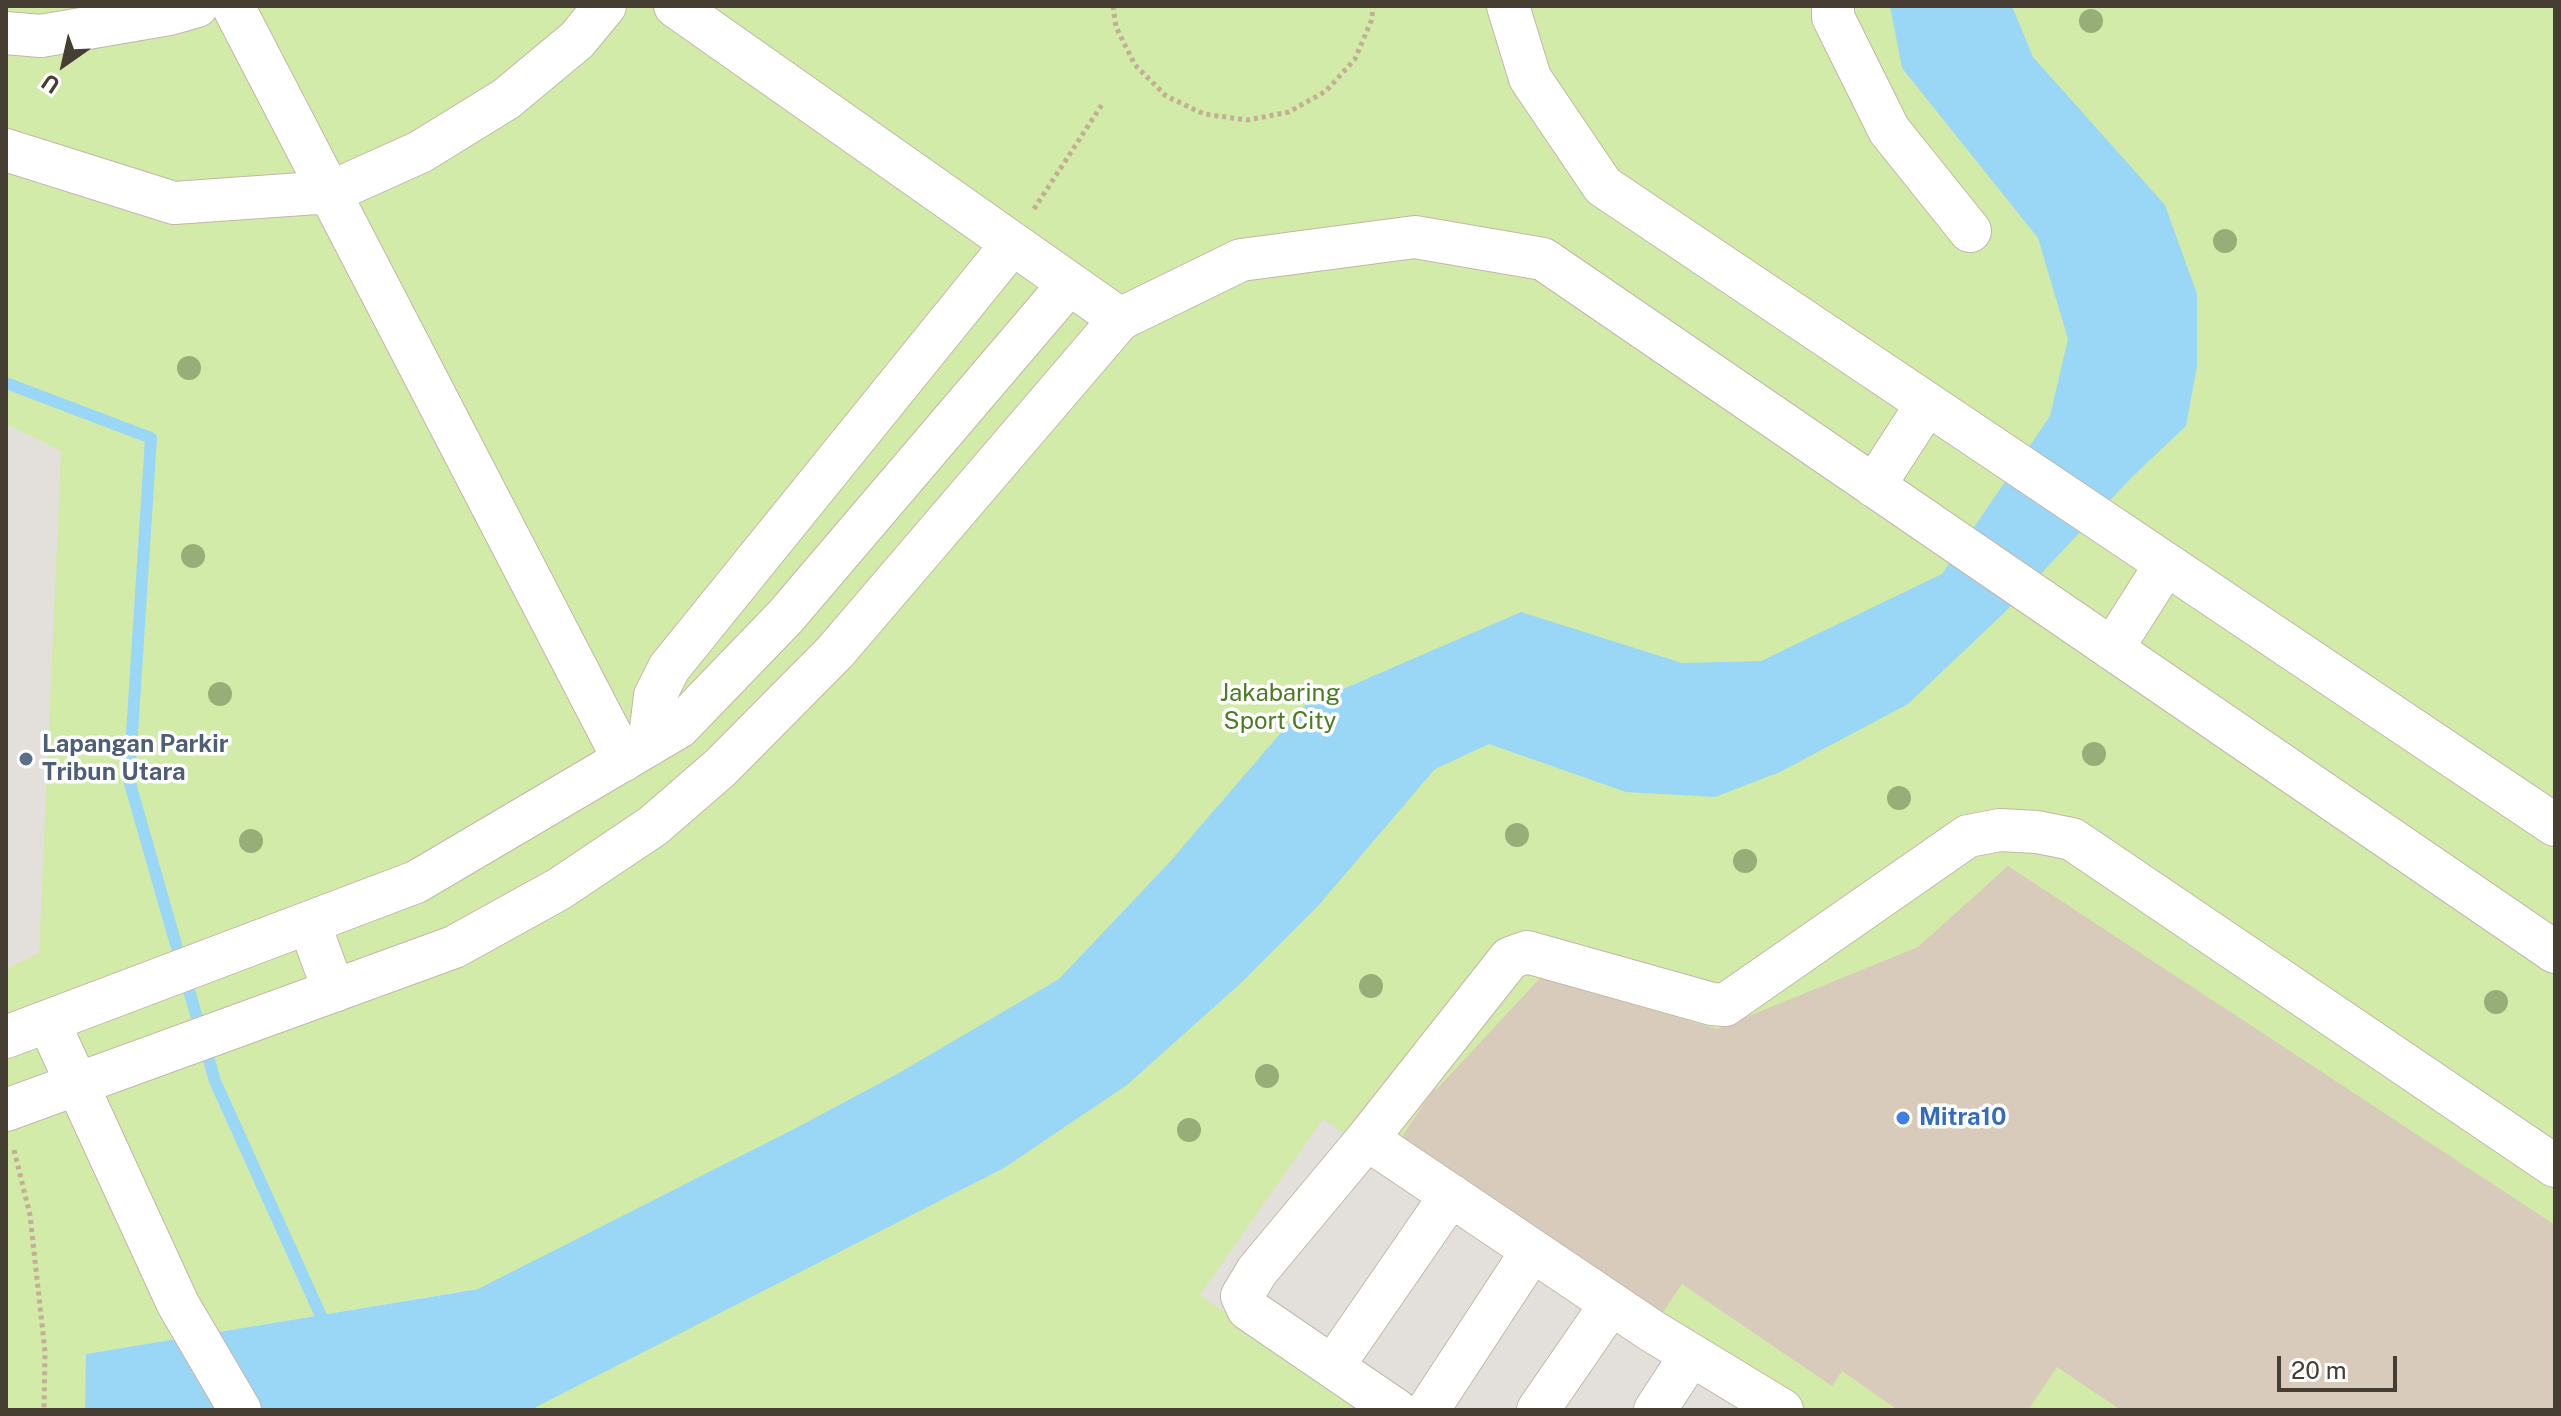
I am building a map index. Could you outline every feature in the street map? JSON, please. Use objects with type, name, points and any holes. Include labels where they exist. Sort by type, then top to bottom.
[{"type":"street","points":[[6,33],[41,36],[169,14],[197,6]]},
{"type":"street","points":[[233,6],[636,753]]},
{"type":"street","points":[[6,150],[174,203],[331,192],[420,152],[506,99],[577,40],[605,6]]},
{"type":"street","points":[[675,6],[1120,319]]},
{"type":"street","points":[[1508,6],[1530,78],[1603,186],[2555,825]]},
{"type":"street","points":[[1833,6],[1833,17],[1889,130],[1970,231]]},
{"type":"street","points":[[10,1128],[77,1083],[454,947],[559,889],[653,826],[720,768],[835,652],[1120,319],[1241,260],[1415,237],[1543,259],[2555,952]]},
{"type":"street","points":[[636,753],[655,696],[669,668],[1012,244]]},
{"type":"street","points":[[6,1037],[416,882],[679,727],[786,616],[1069,284]]},
{"type":"street","points":[[1874,486],[1927,404]]},
{"type":"street","points":[[2103,643],[2157,558]]},
{"type":"street","points":[[1396,1410],[1248,1309],[1242,1296],[1257,1271],[1367,1139],[1510,958],[1527,952],[1725,1005],[1968,836],[2000,830],[2037,832],[2072,839],[2555,1166]]},
{"type":"street","points":[[309,923],[334,991]]},
{"type":"street","points":[[48,1021],[178,1304],[240,1410]]},
{"type":"street","points":[[1367,1139],[1611,1304],[1775,1408]]},
{"type":"street","points":[[1333,1366],[1451,1195]]},
{"type":"street","points":[[1428,1410],[1532,1251]]},
{"type":"street","points":[[1538,1410],[1611,1304]]},
{"type":"street","points":[[1655,1410],[1691,1355]]},
{"type":"path","points":[[1113,6],[1116,27],[1135,65],[1166,96],[1204,114],[1247,120],[1289,112],[1326,91],[1355,59],[1372,19],[1373,6]]},
{"type":"path","points":[[1012,244],[1103,103]]},
{"type":"path","points":[[10,1128],[30,1215],[45,1352],[44,1410]]},
{"type":"green space","name":"Jakabaring Sport City","points":[[6,6],[2555,6],[2555,1410],[537,1410],[477,1289],[87,1354],[85,1410],[6,1410]]},
{"type":"shaded area","name":"Lapangan Parkir Tribun Utara","points":[[6,424],[61,451],[39,953],[6,969]]},
{"type":"shaded area","points":[[1323,1119],[1740,1410],[1365,1410],[1200,1295]]},
{"type":"water","points":[[1890,6],[2012,6],[2033,57],[2165,205],[2197,294],[2197,366],[2186,426],[2131,478],[2004,613],[1908,704],[1780,772],[1715,797],[1626,792],[1489,744],[1435,769],[1318,906],[1241,983],[1127,1085],[1004,1168],[536,1407],[537,1410],[85,1410],[86,1354],[478,1289],[899,1073],[1059,979],[1167,865],[1304,706],[1521,612],[1682,663],[1761,661],[1942,574],[2050,416],[2068,339],[2038,238],[1902,68]]},
{"type":"building","name":"Mitra10","points":[[2008,866],[2555,1225],[2555,1410],[2121,1410],[2057,1367],[2028,1410],[1898,1410],[1842,1371],[1832,1386],[1682,1284],[1656,1322],[1395,1147],[1434,1089],[1540,978],[1717,1029],[1918,947]]},
{"type":"waterway","points":[[6,383],[151,438],[129,780],[215,1081],[326,1327]]},
{"type":"place","name":"Lapangan Parkir Tribun Utara","points":[[26,759]]},
{"type":"place","name":"Mitra10","points":[[1903,1118]]}]
